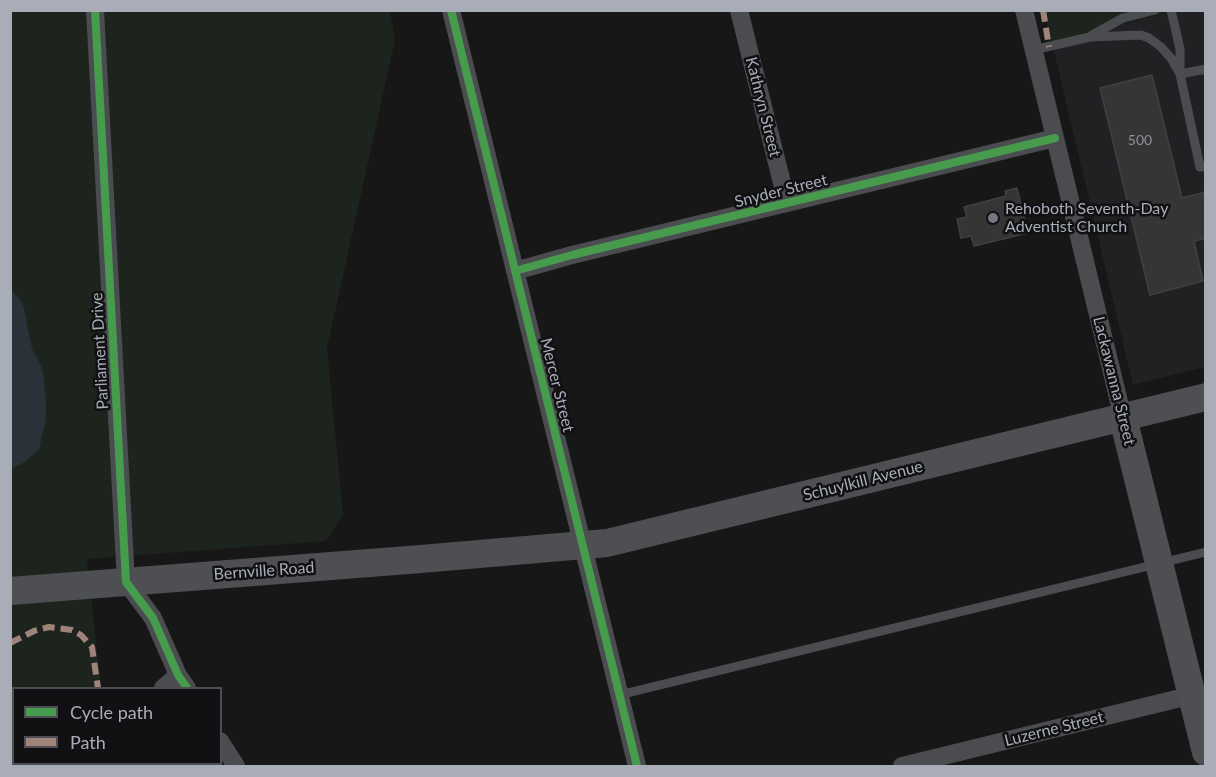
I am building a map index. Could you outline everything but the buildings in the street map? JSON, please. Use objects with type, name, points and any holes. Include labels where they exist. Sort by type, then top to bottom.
[{"type":"main road","name":"Schuylkill Avenue","points":[[518,550],[607,543],[1206,397]]},
{"type":"main road","name":"Lackawanna Street","points":[[1123,418],[1159,563],[1199,694],[1206,752]]},
{"type":"main road","name":"Bernville Road","points":[[10,591],[421,560],[518,550]]},
{"type":"street","name":"Parliament Drive","points":[[95,10],[126,582]]},
{"type":"street","name":"Mercer Street","points":[[451,10],[637,766]]},
{"type":"street","name":"Kathryn Street","points":[[739,10],[787,203]]},
{"type":"street","name":"Lackawanna Street","points":[[1024,10],[1123,418]]},
{"type":"street","name":"Snyder Street","points":[[515,271],[1055,138]]},
{"type":"street","points":[[126,582],[153,618],[182,682],[166,687]]},
{"type":"street","name":"Luzerne Street","points":[[902,766],[1199,694]]},
{"type":"street","points":[[222,744],[236,766]]},
{"type":"lane","points":[[1090,37],[1123,18],[1155,10]]},
{"type":"lane","points":[[1171,10],[1180,49],[1180,75],[1200,167],[1206,166]]},
{"type":"lane","points":[[1033,50],[1090,37],[1141,35],[1161,46],[1180,75]]},
{"type":"lane","points":[[1180,75],[1206,69]]},
{"type":"lane","points":[[619,695],[1206,552]]},
{"type":"shaded area","points":[[1044,10],[1173,11],[1052,43]]},
{"type":"shaded area","points":[[10,11],[390,11],[395,40],[327,348],[343,514],[326,541],[87,559],[101,687],[12,687],[12,765],[50,765],[10,766]]},
{"type":"shaded area","points":[[1173,11],[1205,11],[1205,367],[1133,385],[1052,43]]},
{"type":"shaded area","points":[[11,290],[22,302],[32,349],[41,366],[46,419],[39,449],[25,462],[11,469]]},
{"type":"marked path","points":[[1043,10],[1049,47]]},
{"type":"marked path","points":[[10,643],[34,631],[49,627],[72,630],[81,635],[92,647],[98,687]]},
{"type":"cycle path","points":[[95,10],[126,582],[153,618],[178,675],[186,687]]},
{"type":"cycle path","points":[[451,10],[637,766]]},
{"type":"cycle path","points":[[515,271],[572,255],[1055,138]]},
{"type":"place","name":"Rehoboth Seventh-Day Adventist Church","points":[[993,218]]}]
